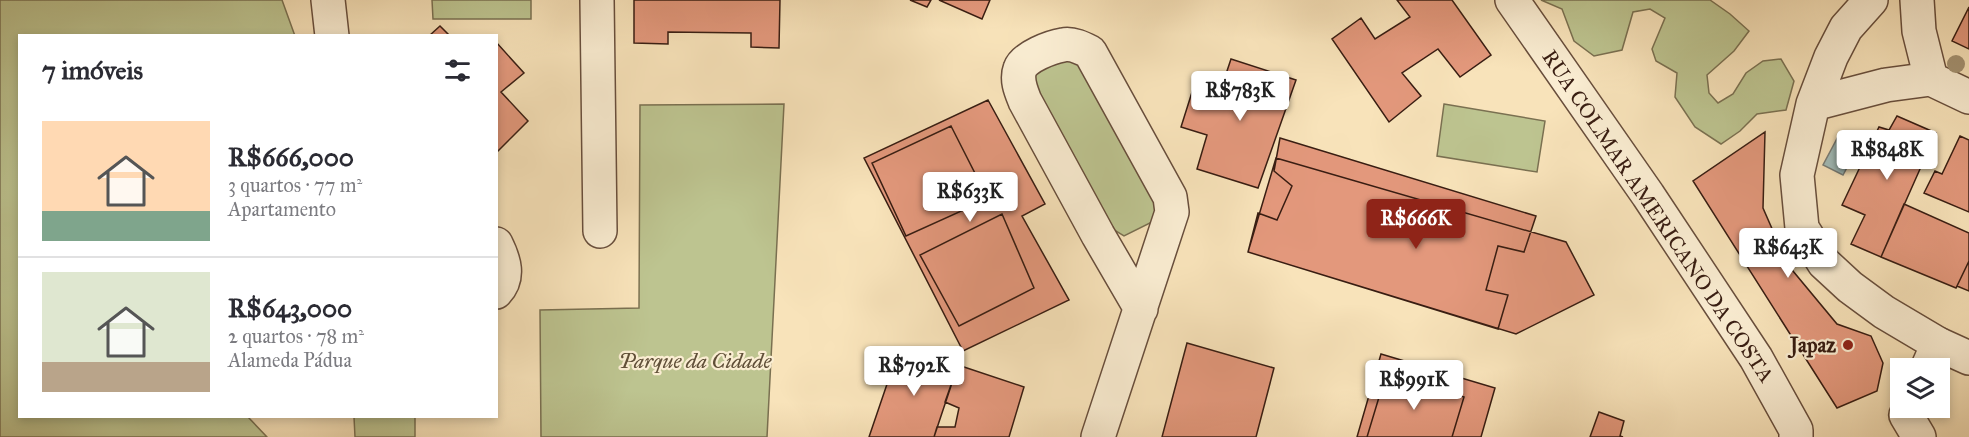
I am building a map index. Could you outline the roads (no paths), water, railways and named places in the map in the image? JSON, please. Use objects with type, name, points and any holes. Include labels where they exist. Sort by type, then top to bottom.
[{"type":"street","points":[[328,0],[332,34]]},
{"type":"street","points":[[597,0],[600,231]]},
{"type":"street","name":"RUA COLMAR AMERICANO DA COSTA","points":[[1512,0],[1642,186],[1756,358],[1796,430],[1796,437]]},
{"type":"street","points":[[1871,0],[1846,28],[1831,57],[1813,104],[1797,175],[1802,228],[1824,263],[1850,287],[1884,312],[1932,356],[1969,358]]},
{"type":"street","points":[[1917,0],[1920,31],[1931,79]]},
{"type":"street","points":[[1098,437],[1141,309],[1169,225],[1172,212],[1170,196],[1090,52],[1080,47],[1063,45],[1030,57],[1021,67],[1019,76],[1025,101],[1141,309]]},
{"type":"street","points":[[1813,104],[1887,85],[1931,79],[1969,97]]},
{"type":"street","points":[[498,248],[504,260],[505,276],[498,288]]},
{"type":"street","points":[[1908,418],[1919,437]]},
{"type":"water","points":[[1840,133],[1851,138],[1849,142],[1858,147],[1843,175],[1823,165]]},
{"type":"place","name":"Japaz","points":[[1848,345]]},
{"type":"park label","name":"Parque da Cidade","points":[[695,361]]}]
